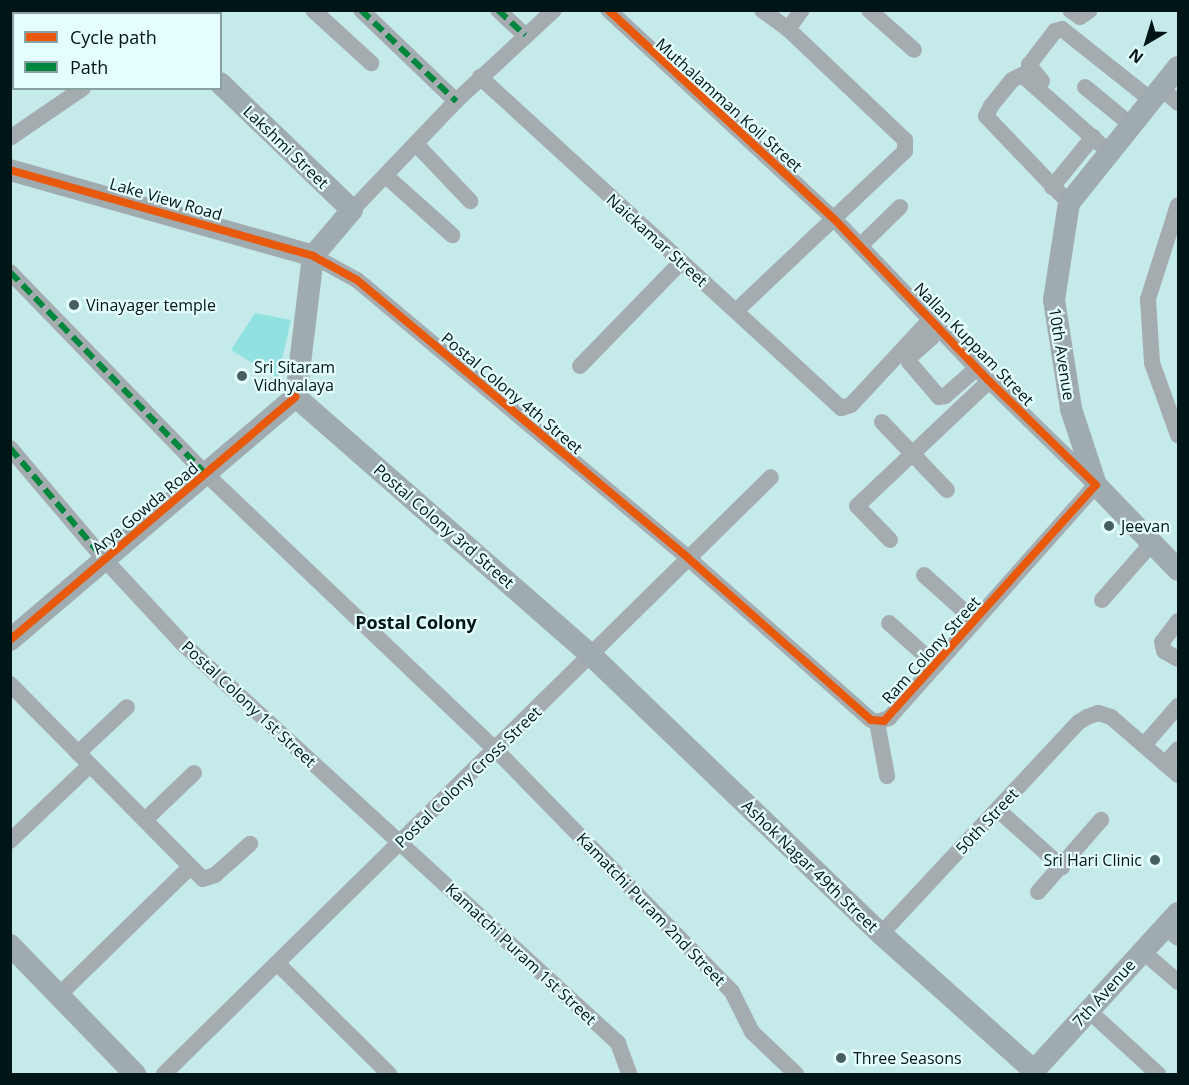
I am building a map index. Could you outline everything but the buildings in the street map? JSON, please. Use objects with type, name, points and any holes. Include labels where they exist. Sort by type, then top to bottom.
[{"type":"main road","name":"10th Avenue","points":[[1179,67],[1130,124],[1101,144],[1069,203],[1054,300],[1071,409],[1096,485],[1179,570]]},
{"type":"main road","name":"Lakshmi Street","points":[[222,85],[352,210]]},
{"type":"main road","name":"Lake View Road","points":[[10,170],[314,256]]},
{"type":"main road","points":[[296,397],[314,256],[352,210]]},
{"type":"main road","name":"Arya Gowda Road","points":[[13,634],[105,560],[296,397]]},
{"type":"main road","name":"Postal Colony 3rd Street","points":[[296,397],[592,656]]},
{"type":"main road","name":"Ashok Nagar 49th Street","points":[[592,656],[881,934],[1033,1073]]},
{"type":"main road","name":"7th Avenue","points":[[1033,1073],[1142,951],[1174,926]]},
{"type":"main road","points":[[10,945],[135,1074]]},
{"type":"street","points":[[10,13],[15,10]]},
{"type":"street","points":[[313,10],[371,63]]},
{"type":"street","points":[[361,10],[456,101]]},
{"type":"street","points":[[498,10],[525,35]]},
{"type":"street","points":[[352,210],[480,77],[554,10]]},
{"type":"street","name":"Muthalamman Koil Street","points":[[608,10],[834,219]]},
{"type":"street","points":[[737,310],[898,159],[904,150],[905,140],[788,29],[762,10]]},
{"type":"street","points":[[788,29],[802,10]]},
{"type":"street","points":[[869,10],[914,50]]},
{"type":"street","points":[[1070,10],[1080,17],[1090,10]]},
{"type":"street","points":[[1061,97],[1029,65],[1055,31],[1062,29],[1156,93],[1179,103]]},
{"type":"street","points":[[1052,187],[1101,144],[1022,75],[1012,80],[986,116],[1052,187],[1069,203]]},
{"type":"street","name":"Naickamar Street","points":[[480,77],[680,263],[737,310],[840,408],[851,405],[927,323]]},
{"type":"street","points":[[1085,87],[1130,124]]},
{"type":"street","points":[[10,138],[80,90]]},
{"type":"street","points":[[416,144],[470,201]]},
{"type":"street","points":[[386,176],[452,235]]},
{"type":"street","points":[[1179,205],[1148,299],[1152,363],[1179,435]]},
{"type":"street","points":[[860,246],[900,207]]},
{"type":"street","name":"Nallan Kuppam Street","points":[[834,219],[927,323],[977,368],[1096,485]]},
{"type":"street","name":"Postal Colony 4th Street","points":[[314,256],[357,280],[688,558]]},
{"type":"street","points":[[580,366],[680,263]]},
{"type":"street","name":"Kamatchi Puram 2nd Street","points":[[10,272],[206,474],[496,750],[732,993],[752,1032],[796,1074]]},
{"type":"street","points":[[927,323],[931,338],[910,356],[909,362],[939,397],[945,396],[977,368]]},
{"type":"street","points":[[890,540],[857,506],[989,381]]},
{"type":"street","points":[[882,422],[947,490]]},
{"type":"street","name":"Postal Colony 1st Street","points":[[10,448],[105,560],[182,643],[400,842]]},
{"type":"street","name":"Postal Colony Cross Street","points":[[164,1074],[592,656],[771,477]]},
{"type":"street","name":"Ram Colony Street","points":[[688,558],[877,722],[889,718],[1096,485]]},
{"type":"street","points":[[1102,600],[1152,543]]},
{"type":"street","points":[[924,575],[975,621]]},
{"type":"street","points":[[1179,621],[1162,642],[1164,651],[1179,659]]},
{"type":"street","points":[[889,623],[936,664]]},
{"type":"street","points":[[10,684],[203,879],[215,874],[250,844]]},
{"type":"street","points":[[1179,706],[1144,745],[1179,775]]},
{"type":"street","points":[[10,841],[84,759],[127,707]]},
{"type":"street","name":"50th Street","points":[[881,934],[1079,722],[1098,713],[1111,717],[1144,745]]},
{"type":"street","points":[[877,722],[886,776]]},
{"type":"street","points":[[1165,764],[1179,748]]},
{"type":"street","points":[[145,820],[194,773]]},
{"type":"street","points":[[998,810],[1062,867]]},
{"type":"street","points":[[1038,892],[1101,820]]},
{"type":"street","name":"Kamatchi Puram 1st Street","points":[[400,842],[618,1043],[629,1074]]},
{"type":"street","points":[[58,996],[190,867]]},
{"type":"street","points":[[1142,951],[1179,982]]},
{"type":"street","points":[[277,963],[389,1074]]},
{"type":"street","points":[[1088,1010],[1158,1074]]},
{"type":"shaded area","points":[[255,313],[291,320],[278,378],[231,350]]},
{"type":"marked path","points":[[10,13],[15,10]]},
{"type":"marked path","points":[[361,10],[456,101]]},
{"type":"marked path","points":[[498,10],[525,35]]},
{"type":"marked path","points":[[10,272],[206,474]]},
{"type":"marked path","points":[[10,448],[105,560]]},
{"type":"cycle path","points":[[10,170],[313,256],[357,280],[688,558],[871,720],[884,721],[1096,485],[989,381],[834,219],[608,10]]},
{"type":"cycle path","points":[[10,640],[296,397]]},
{"type":"place","name":"Vinayager temple","points":[[74,305]]},
{"type":"place","name":"Sri Sitaram Vidhyalaya","points":[[242,376]]},
{"type":"place","name":"Jeevan","points":[[1109,526]]},
{"type":"place","name":"Sri Hari Clinic","points":[[1155,860]]},
{"type":"place","name":"Three Seasons","points":[[841,1058]]},
{"type":"district","name":"Postal Colony","points":[[416,622]]}]
